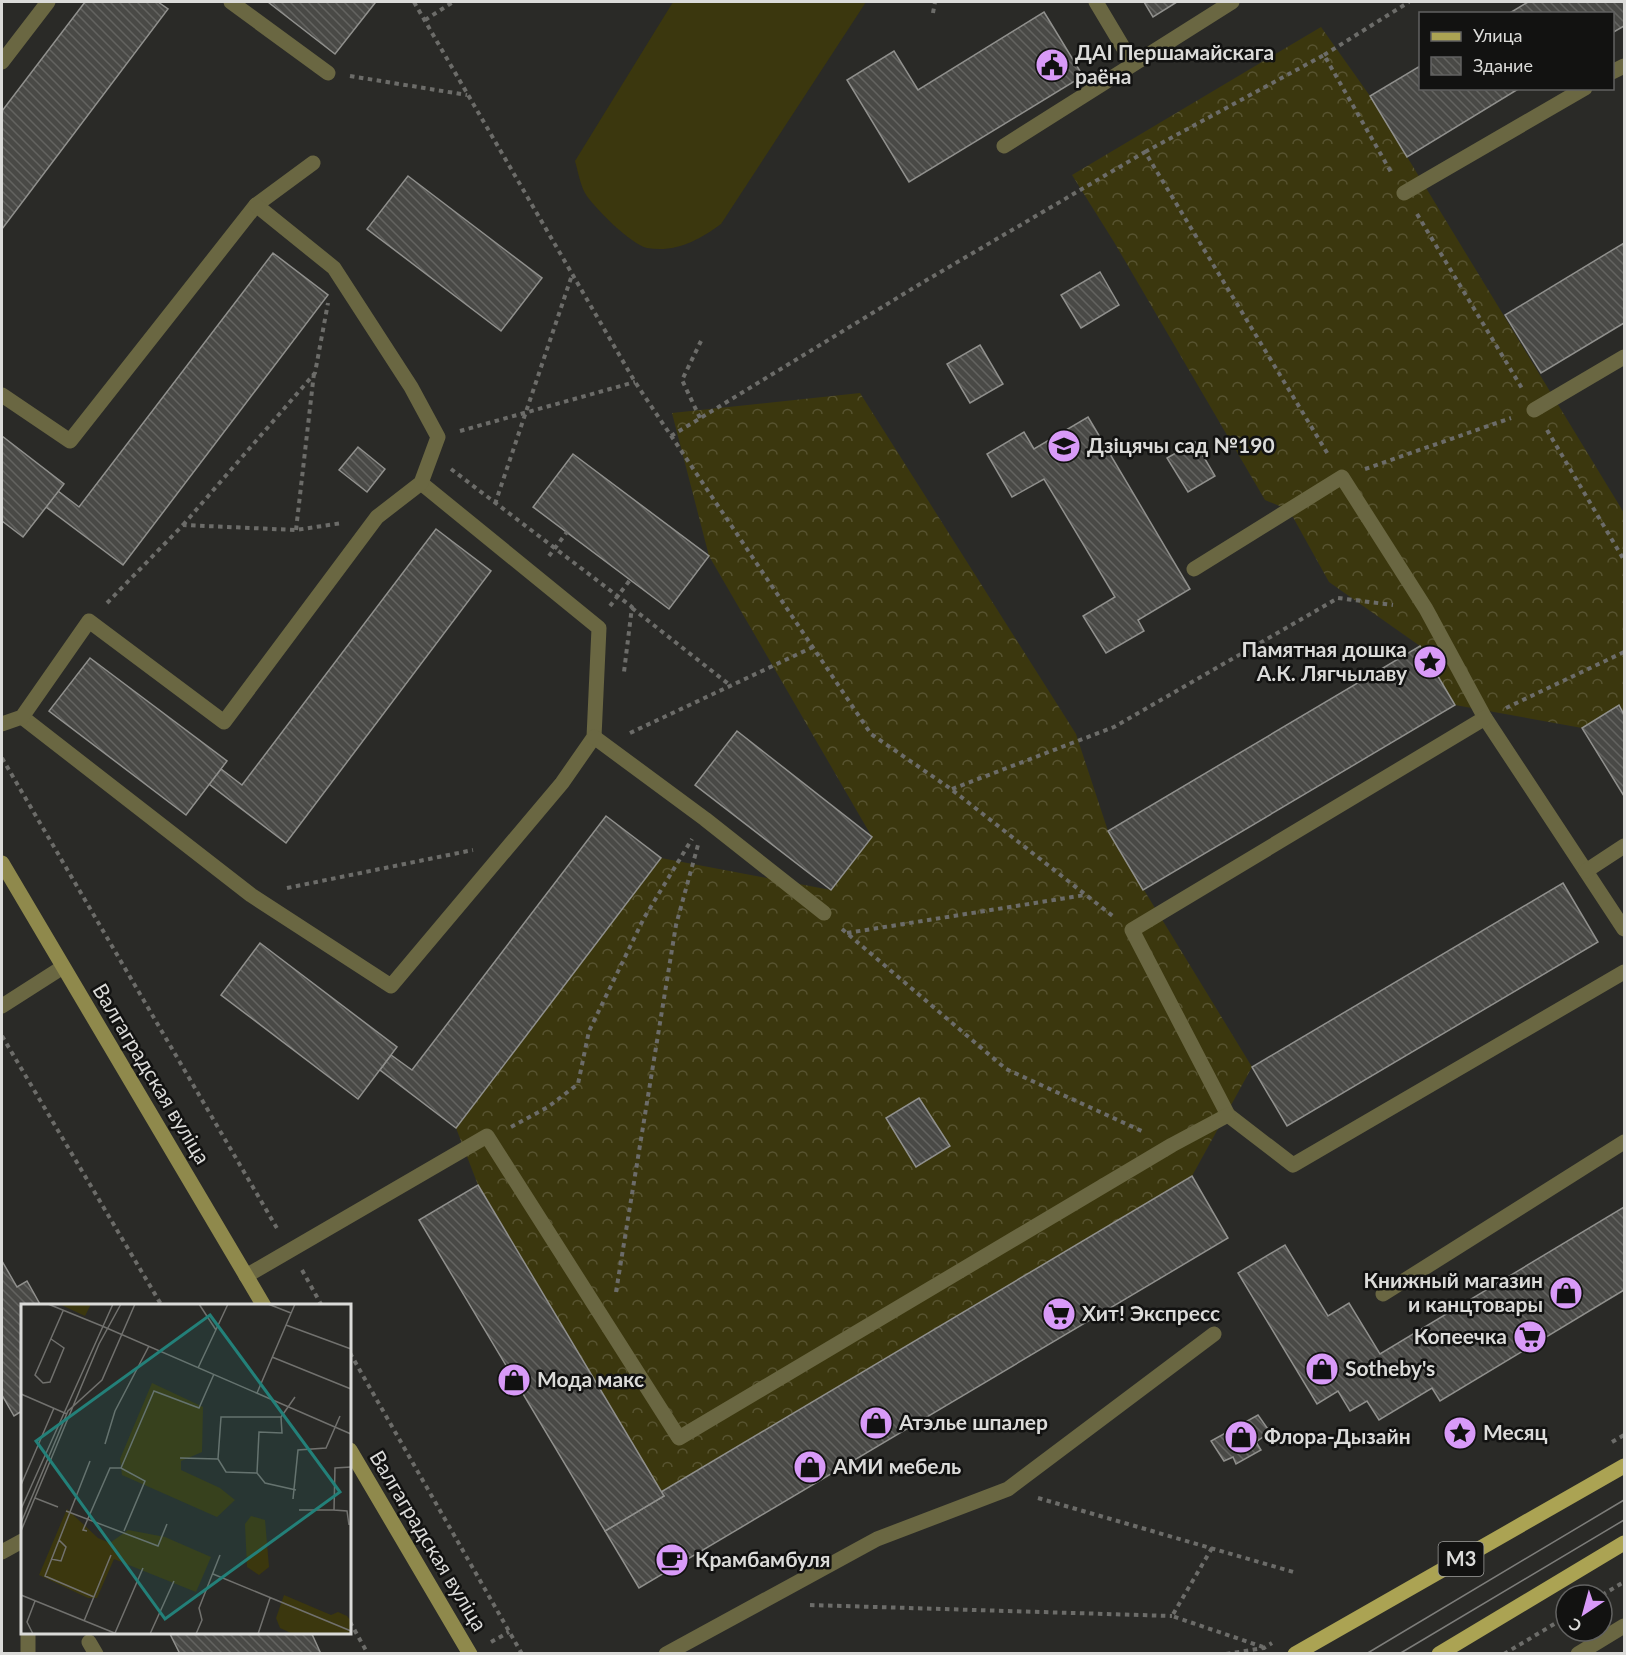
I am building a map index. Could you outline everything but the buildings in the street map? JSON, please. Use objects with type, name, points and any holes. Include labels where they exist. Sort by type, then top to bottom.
[{"type":"main road","name":"Валгаградская вуліца","points":[[2,863],[263,1304]]},
{"type":"main road","name":"Валгаградская вуліца","points":[[351,1452],[470,1653]]},
{"type":"main road","name":"М3","points":[[1296,1653],[1624,1466]]},
{"type":"main road","points":[[1439,1653],[1624,1543]]},
{"type":"street","points":[[2,62],[48,2]]},
{"type":"street","points":[[231,2],[328,73]]},
{"type":"street","points":[[1096,2],[1133,64]]},
{"type":"street","points":[[1004,146],[1232,2]]},
{"type":"street","points":[[1404,193],[1582,90]]},
{"type":"street","points":[[2,395],[70,441],[256,205],[313,163]]},
{"type":"street","points":[[2,724],[22,717],[89,621],[224,722],[377,517],[421,483],[438,437],[411,387],[334,268],[256,205]]},
{"type":"street","points":[[1534,410],[1624,357]]},
{"type":"street","points":[[1194,569],[1342,477],[1426,609],[1485,718],[1624,929]]},
{"type":"street","points":[[22,717],[250,895],[391,986],[599,741],[599,628],[421,483]]},
{"type":"street","points":[[1485,718],[1132,930],[1228,1115],[1293,1166],[1624,972]]},
{"type":"street","points":[[599,741],[705,819],[824,913]]},
{"type":"street","points":[[1586,871],[1624,846]]},
{"type":"street","points":[[2,1006],[63,967]]},
{"type":"street","points":[[246,1276],[487,1136],[679,1438],[1172,1145],[1228,1115]]},
{"type":"street","points":[[1383,1294],[1624,1143]]},
{"type":"street","points":[[666,1653],[877,1539],[1008,1489],[1214,1334]]},
{"type":"street","points":[[2,1552],[21,1542]]},
{"type":"street","points":[[1578,1653],[1624,1626]]},
{"type":"street","points":[[28,1634],[28,1653]]},
{"type":"path","points":[[414,2],[635,382],[871,734],[951,789],[1132,930]]},
{"type":"path","points":[[425,20],[453,2]]},
{"type":"path","points":[[933,13],[935,2]]},
{"type":"path","points":[[671,436],[920,284],[1145,152],[1324,56],[1409,2]]},
{"type":"path","points":[[1324,56],[1624,560]]},
{"type":"path","points":[[328,73],[468,96]]},
{"type":"path","points":[[1145,152],[1342,477],[1534,410]]},
{"type":"path","points":[[296,531],[315,373],[334,268]]},
{"type":"path","points":[[484,535],[573,274]]},
{"type":"path","points":[[700,418],[682,380],[701,341]]},
{"type":"path","points":[[89,621],[183,525],[315,373]]},
{"type":"path","points":[[438,437],[635,382]]},
{"type":"path","points":[[183,525],[296,531],[377,517]]},
{"type":"path","points":[[595,625],[630,580]]},
{"type":"path","points":[[951,789],[1114,727],[1338,598],[1426,609]]},
{"type":"path","points":[[632,608],[731,686]]},
{"type":"path","points":[[599,741],[731,686],[813,647]]},
{"type":"path","points":[[1485,718],[1624,652]]},
{"type":"path","points":[[2,758],[321,1304]]},
{"type":"path","points":[[487,1136],[523,1123],[578,1083],[589,1031],[644,918],[705,819]]},
{"type":"path","points":[[610,1328],[676,925],[705,819]]},
{"type":"path","points":[[250,895],[513,842]]},
{"type":"path","points":[[847,933],[1085,895]]},
{"type":"path","points":[[824,913],[1006,1069],[1172,1145]]},
{"type":"path","points":[[2,1036],[161,1304]]},
{"type":"path","points":[[351,1355],[522,1653]]},
{"type":"path","points":[[1008,1489],[1297,1573]]},
{"type":"path","points":[[1172,1616],[1212,1548]]},
{"type":"path","points":[[805,1605],[1172,1616],[1264,1648]]},
{"type":"path","points":[[351,1624],[368,1653]]},
{"type":"path","points":[[1504,1653],[1554,1624]]},
{"type":"green space","points":[[673,2],[866,2],[721,224],[687,244],[658,249],[647,248],[632,240],[596,207],[583,189],[575,161]]},
{"type":"green space","points":[[1321,27],[1370,96],[1624,513],[1624,715],[1619,706],[1582,728],[1455,705],[1420,646],[1329,582],[1289,510],[1265,500],[1114,242],[1072,175]]},
{"type":"green space","points":[[860,393],[1076,734],[1108,831],[1252,1067],[1192,1176],[664,1496],[478,1185],[456,1128],[661,858],[831,890],[872,837],[709,556],[672,413]]},
{"type":"tram line","points":[[1366,1654],[1624,1500]]},
{"type":"tram line","points":[[1399,1654],[1624,1520]]},
{"type":"place","name":"ДАІ Першамайскага раёна","points":[[1052,65]]},
{"type":"place","name":"Дзіцячы сад №190","points":[[1064,446]]},
{"type":"place","name":"Памятная дошка А.К. Лягчылаву","points":[[1430,662]]},
{"type":"place","name":"Книжный магазин и канцтовары","points":[[1566,1293]]},
{"type":"place","name":"Хит! Экспресс","points":[[1059,1314]]},
{"type":"place","name":"Копеечка","points":[[1530,1337]]},
{"type":"place","name":"Sotheby's","points":[[1322,1369]]},
{"type":"place","name":"Мода макс","points":[[514,1380]]},
{"type":"place","name":"Атэлье шпалер","points":[[876,1423]]},
{"type":"place","name":"Месяц","points":[[1460,1433]]},
{"type":"place","name":"Флора-Дызайн","points":[[1241,1437]]},
{"type":"place","name":"АМИ мебель","points":[[810,1467]]},
{"type":"place","name":"Крамбамбуля","points":[[672,1560]]}]
